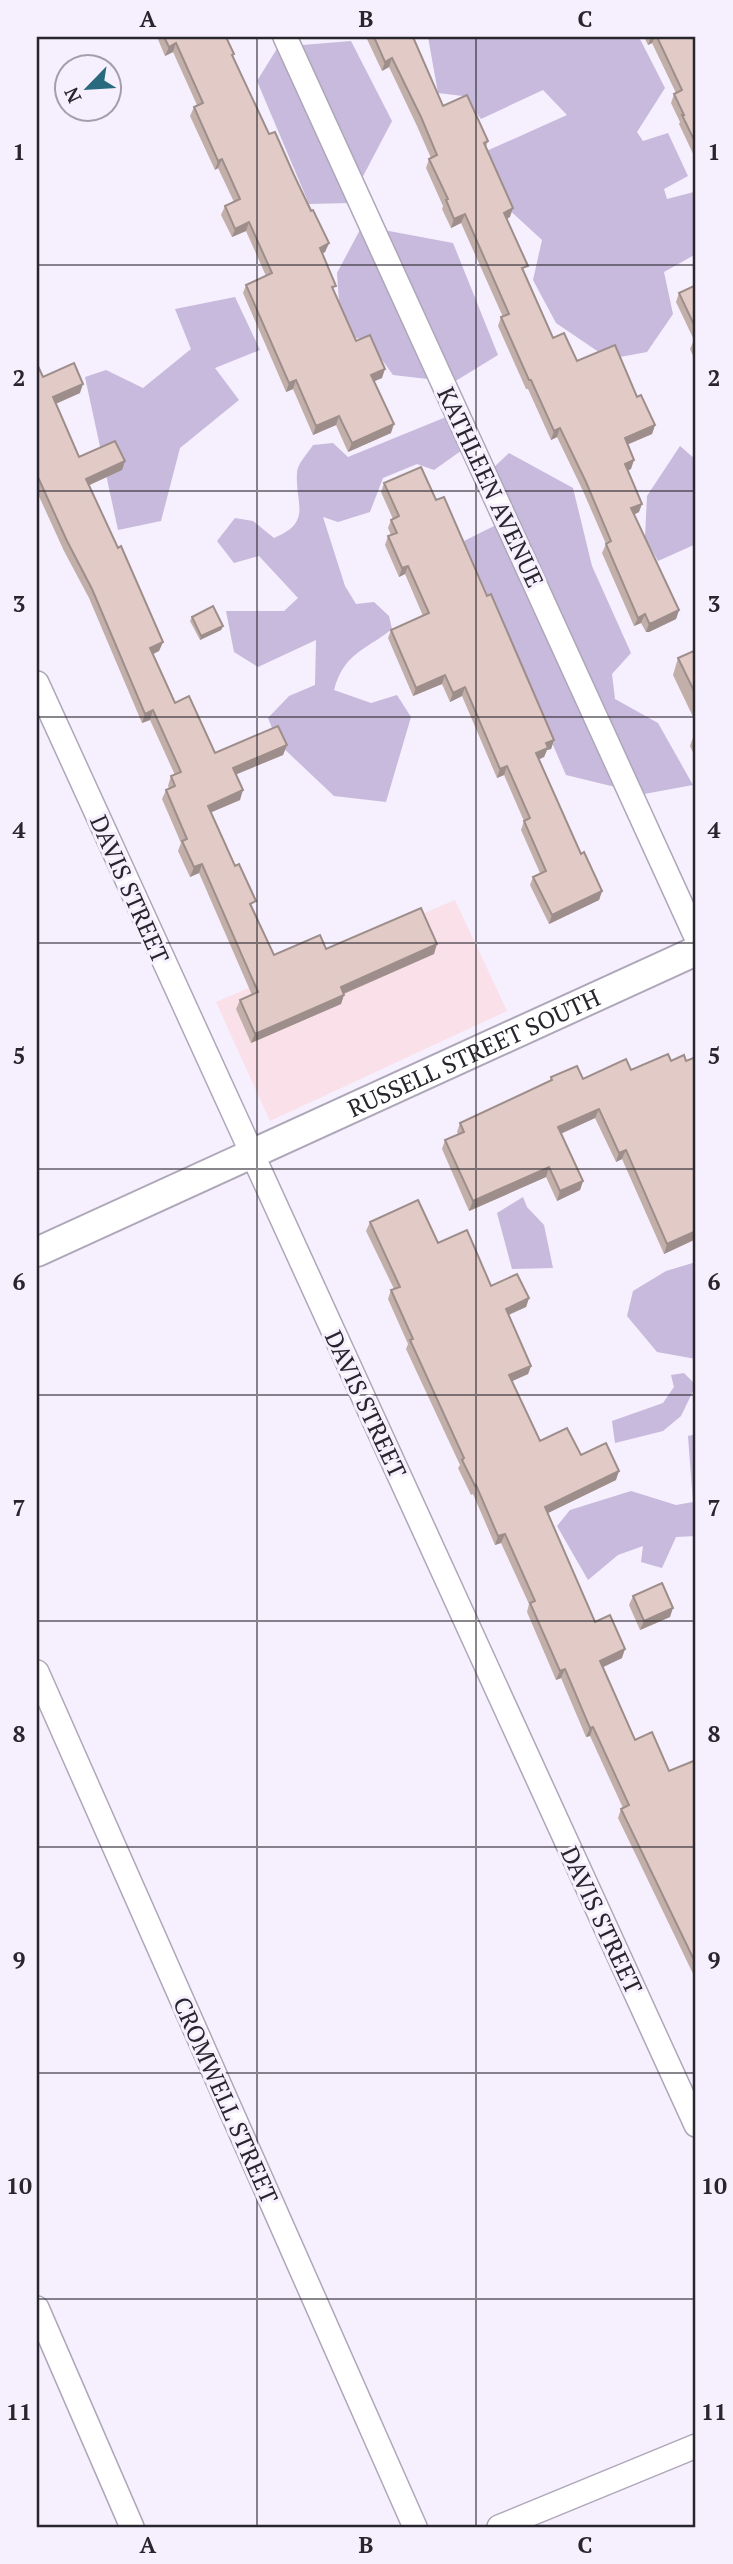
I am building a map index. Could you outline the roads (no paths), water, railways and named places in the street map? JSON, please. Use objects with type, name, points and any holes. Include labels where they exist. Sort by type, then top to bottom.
[{"type":"street","name":"KATHLEEN AVENUE","points":[[285,37],[696,937]]},
{"type":"street","name":"DAVIS STREET","points":[[37,683],[696,2125]]},
{"type":"street","name":"RUSSELL STREET SOUTH","points":[[37,1252],[696,951]]},
{"type":"street","name":"CROMWELL STREET","points":[[37,1672],[415,2527]]},
{"type":"street","points":[[37,2308],[132,2527]]},
{"type":"street","points":[[499,2527],[696,2446]]}]
